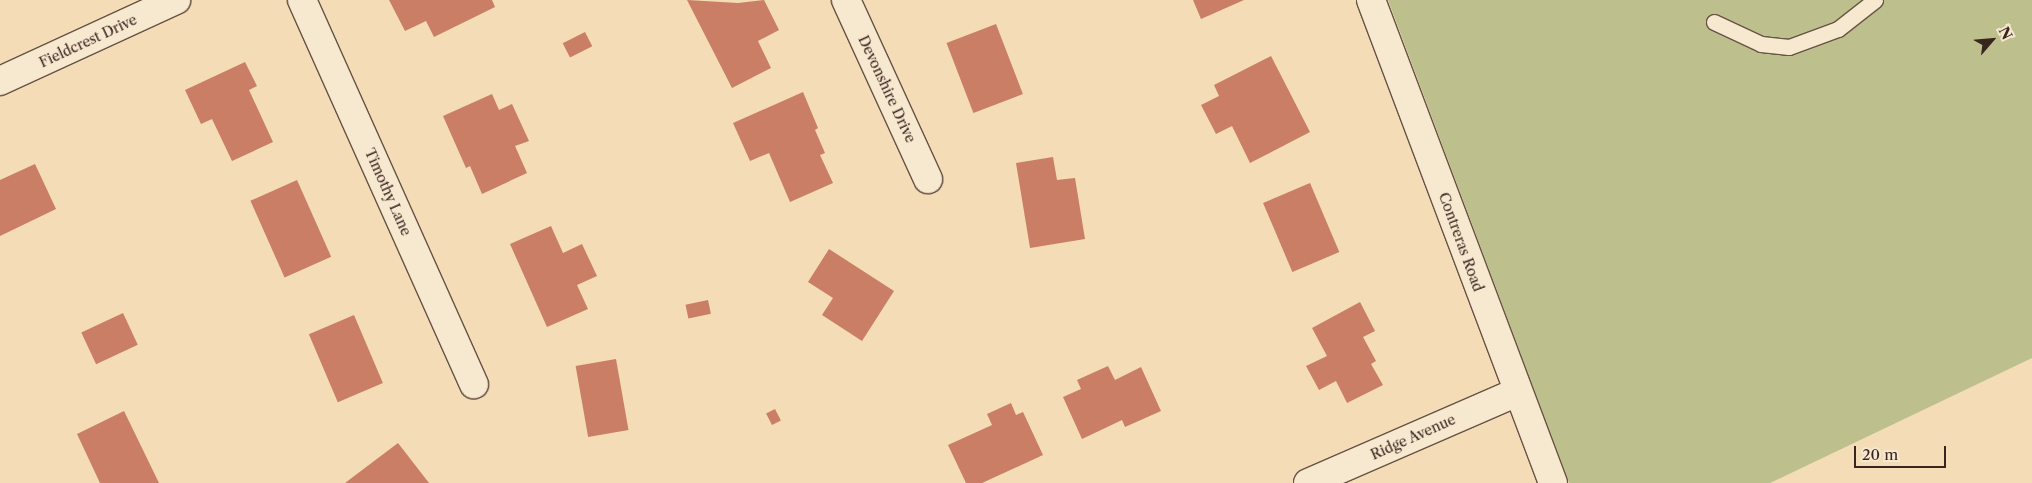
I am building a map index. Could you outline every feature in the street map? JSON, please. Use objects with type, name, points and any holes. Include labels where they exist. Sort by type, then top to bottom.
[{"type":"street","name":"Fieldcrest Drive","points":[[0,81],[176,0]]},
{"type":"street","name":"Timothy Lane","points":[[302,0],[474,384]]},
{"type":"street","name":"Devonshire Drive","points":[[846,0],[928,179]]},
{"type":"street","name":"Contreras Road","points":[[1371,0],[1517,392],[1553,483]]},
{"type":"street","name":"Ridge Avenue","points":[[1308,483],[1517,392]]},
{"type":"lane","points":[[1714,22],[1761,44],[1789,47],[1838,29],[1875,0]]},
{"type":"green space","points":[[1388,0],[2032,0],[2032,358],[1770,483],[1569,483]]},
{"type":"building","points":[[389,0],[492,0],[495,7],[434,37],[426,21],[405,31]]},
{"type":"building","points":[[687,0],[738,3],[764,0],[779,30],[758,41],[771,68],[732,88]]},
{"type":"building","points":[[1193,0],[1244,0],[1201,19]]},
{"type":"building","points":[[996,24],[1023,94],[973,113],[947,43]]},
{"type":"building","points":[[585,32],[592,46],[570,58],[563,43]]},
{"type":"building","points":[[1271,56],[1310,132],[1250,163],[1232,126],[1216,134],[1201,105],[1219,96],[1214,85]]},
{"type":"building","points":[[245,62],[257,86],[249,90],[273,142],[232,161],[212,119],[201,124],[185,90]]},
{"type":"building","points":[[803,92],[818,128],[815,130],[825,153],[820,155],[833,183],[790,202],[769,153],[750,161],[733,123]]},
{"type":"building","points":[[492,94],[499,110],[512,104],[529,141],[515,146],[527,173],[482,194],[470,166],[466,168],[443,116]]},
{"type":"building","points":[[1053,157],[1057,180],[1075,178],[1085,239],[1030,248],[1016,163]]},
{"type":"building","points":[[35,164],[56,209],[0,236],[0,180]]},
{"type":"building","points":[[297,180],[331,257],[285,277],[250,201]]},
{"type":"building","points":[[1310,183],[1339,252],[1292,272],[1263,203]]},
{"type":"building","points":[[551,226],[563,253],[582,244],[597,276],[577,285],[588,309],[547,327],[510,244]]},
{"type":"building","points":[[829,249],[894,291],[862,341],[822,315],[833,298],[808,282]]},
{"type":"building","points":[[708,300],[711,314],[688,318],[686,305]]},
{"type":"building","points":[[1360,302],[1375,331],[1363,337],[1376,361],[1371,364],[1383,385],[1347,403],[1336,381],[1319,390],[1306,366],[1327,356],[1312,328]]},
{"type":"building","points":[[123,313],[138,345],[96,364],[81,332]]},
{"type":"building","points":[[354,315],[383,383],[338,402],[309,334]]},
{"type":"building","points":[[616,359],[629,430],[588,437],[576,366]]},
{"type":"building","points":[[1108,366],[1115,380],[1141,367],[1161,411],[1125,427],[1122,420],[1082,439],[1063,397],[1081,389],[1077,380]]},
{"type":"building","points":[[1011,403],[1016,415],[1023,412],[1043,455],[982,483],[966,483],[948,445],[992,425],[987,414]]},
{"type":"building","points":[[775,409],[781,421],[772,425],[766,414]]},
{"type":"building","points":[[124,411],[159,483],[100,483],[77,434]]},
{"type":"building","points":[[398,443],[429,483],[345,483]]}]
